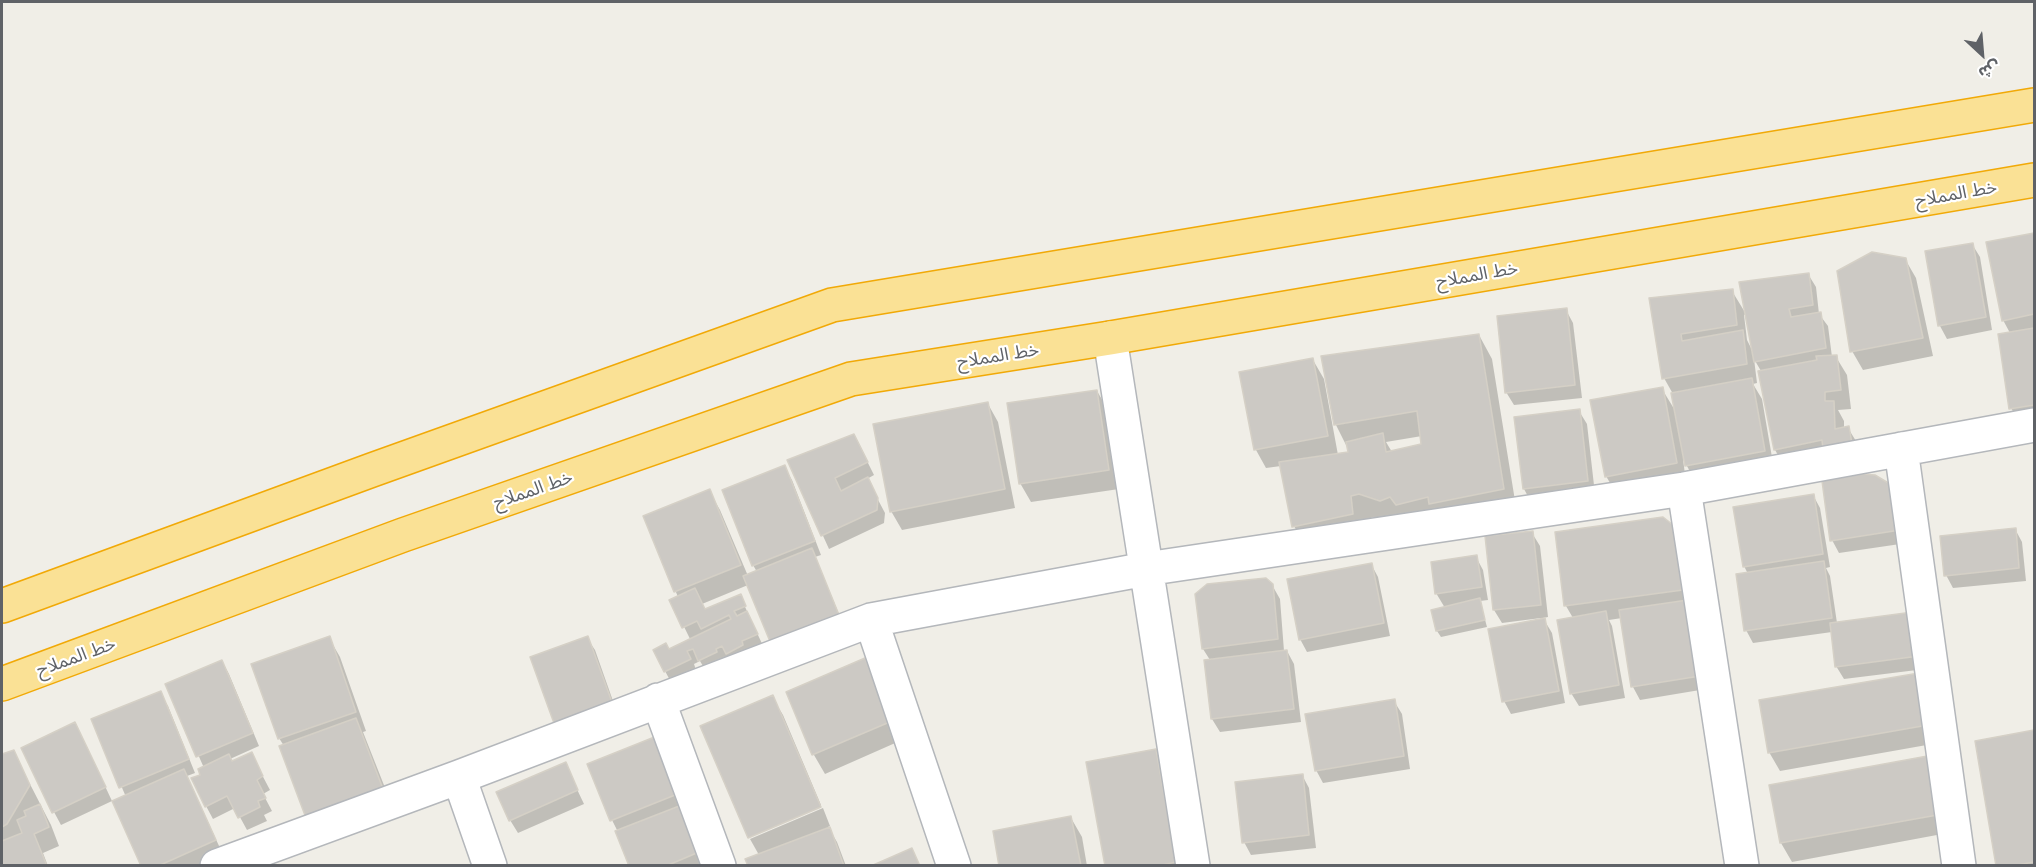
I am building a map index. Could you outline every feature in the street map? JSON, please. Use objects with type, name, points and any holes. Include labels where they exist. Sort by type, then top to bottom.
[{"type":"highway","points":[[2,606],[360,474],[832,305],[2034,105]]},
{"type":"highway","name":"خط المملاح","points":[[2,684],[403,536],[852,380],[2034,180]]},
{"type":"street","points":[[1110,338],[1193,866]]},
{"type":"street","points":[[217,866],[459,777],[871,620],[1146,569],[1684,489],[2034,425]]},
{"type":"street","points":[[1901,449],[1959,866]]},
{"type":"street","points":[[1684,489],[1743,866]]},
{"type":"street","points":[[871,620],[954,866]]},
{"type":"street","points":[[658,700],[719,866]]},
{"type":"street","points":[[459,777],[490,866]]},
{"type":"building","points":[[2034,233],[2034,314],[2002,321],[1986,242]]},
{"type":"building","points":[[1973,243],[1986,317],[1938,326],[1925,251]]},
{"type":"building","points":[[1872,252],[1906,258],[1923,338],[1850,352],[1837,271]]},
{"type":"building","points":[[1809,273],[1813,305],[1789,309],[1791,317],[1821,312],[1826,348],[1754,362],[1739,282]]},
{"type":"building","points":[[1733,289],[1737,325],[1681,334],[1682,341],[1743,330],[1747,364],[1662,379],[1649,298]]},
{"type":"building","points":[[1567,308],[1575,385],[1505,393],[1497,316]]},
{"type":"building","points":[[2034,328],[2034,405],[2009,409],[1998,334]]},
{"type":"building","points":[[1479,334],[1504,489],[1429,504],[1428,497],[1396,505],[1390,497],[1380,501],[1359,494],[1351,496],[1353,514],[1292,527],[1279,462],[1348,452],[1346,442],[1383,433],[1386,452],[1421,444],[1417,411],[1334,425],[1321,356]]},
{"type":"building","points":[[1837,355],[1841,390],[1825,392],[1825,401],[1834,401],[1835,429],[1849,426],[1852,444],[1823,449],[1822,440],[1774,450],[1758,371],[1817,360],[1816,356]]},
{"type":"building","points":[[1313,358],[1328,436],[1254,450],[1239,372]]},
{"type":"building","points":[[1752,378],[1765,451],[1685,466],[1671,393]]},
{"type":"building","points":[[1663,387],[1677,463],[1605,477],[1590,400]]},
{"type":"building","points":[[1097,390],[1109,470],[1019,484],[1007,403]]},
{"type":"building","points":[[988,402],[1005,489],[890,512],[873,424]]},
{"type":"building","points":[[1580,409],[1588,481],[1523,489],[1514,417]]},
{"type":"building","points":[[854,434],[868,462],[835,478],[841,491],[868,477],[878,498],[877,510],[821,536],[787,460]]},
{"type":"building","points":[[785,465],[815,541],[752,566],[722,490]]},
{"type":"building","points":[[1862,474],[1875,475],[1890,484],[1900,530],[1830,541],[1822,481]]},
{"type":"building","points":[[710,489],[741,565],[674,592],[643,516]]},
{"type":"building","points":[[1814,494],[1823,554],[1743,567],[1733,507]]},
{"type":"building","points":[[1663,517],[1677,528],[1690,589],[1564,606],[1555,532]]},
{"type":"building","points":[[2016,528],[2019,568],[1944,576],[1940,536]]},
{"type":"building","points":[[1533,531],[1541,605],[1493,610],[1485,536]]},
{"type":"building","points":[[812,548],[839,615],[771,644],[743,576]]},
{"type":"building","points":[[1477,555],[1482,587],[1435,594],[1431,562]]},
{"type":"building","points":[[1824,561],[1832,618],[1744,631],[1736,574]]},
{"type":"building","points":[[1372,563],[1384,623],[1299,640],[1287,579]]},
{"type":"building","points":[[1266,578],[1273,584],[1278,639],[1202,649],[1195,594],[1207,584]]},
{"type":"building","points":[[695,588],[705,609],[741,594],[746,606],[734,611],[737,616],[747,611],[758,634],[742,641],[743,645],[726,654],[722,646],[716,649],[717,652],[698,661],[693,649],[687,651],[691,659],[664,672],[653,650],[666,643],[669,649],[731,619],[729,615],[701,629],[697,621],[682,628],[669,600]]},
{"type":"building","points":[[1480,598],[1485,620],[1436,631],[1431,610]]},
{"type":"building","points":[[1688,600],[1700,676],[1631,687],[1619,610]]},
{"type":"building","points":[[1606,611],[1619,685],[1570,694],[1557,620]]},
{"type":"building","points":[[1913,612],[1919,656],[1835,667],[1830,623]]},
{"type":"building","points":[[1545,618],[1559,691],[1502,702],[1488,629]]},
{"type":"building","points":[[330,636],[356,712],[278,739],[251,664]]},
{"type":"building","points":[[588,636],[613,705],[555,726],[530,657]]},
{"type":"building","points":[[1287,650],[1294,709],[1211,719],[1204,660]]},
{"type":"building","points":[[865,658],[892,721],[812,755],[786,692]]},
{"type":"building","points":[[222,660],[253,733],[196,757],[165,684]]},
{"type":"building","points":[[1919,673],[1928,725],[1768,753],[1759,700]]},
{"type":"building","points":[[161,691],[189,759],[119,788],[91,719]]},
{"type":"building","points":[[773,695],[821,807],[748,838],[700,726]]},
{"type":"building","points":[[1395,699],[1404,756],[1315,771],[1305,714]]},
{"type":"building","points":[[356,718],[383,789],[306,818],[279,746]]},
{"type":"building","points":[[75,722],[106,787],[52,813],[21,748]]},
{"type":"building","points":[[672,730],[695,787],[610,821],[587,764]]},
{"type":"building","points":[[2034,730],[2034,862],[1996,866],[1975,741]]},
{"type":"building","points":[[1156,749],[1176,862],[1158,866],[1105,866],[1086,762]]},
{"type":"building","points":[[14,750],[30,785],[7,824],[2,827],[2,754]]},
{"type":"building","points":[[252,752],[263,776],[257,780],[266,798],[258,801],[260,807],[238,818],[227,796],[205,807],[191,778],[200,775],[198,769],[229,754],[232,761]]},
{"type":"building","points":[[1933,755],[1943,814],[1780,843],[1769,785]]},
{"type":"building","points":[[566,762],[578,790],[509,821],[496,792]]},
{"type":"building","points":[[184,769],[216,840],[158,866],[141,866],[112,801]]},
{"type":"building","points":[[1303,774],[1309,835],[1242,843],[1235,782]]},
{"type":"building","points":[[687,803],[706,849],[666,866],[629,866],[615,831]]},
{"type":"building","points":[[40,804],[49,827],[34,834],[47,866],[2,866],[2,841],[22,833],[17,820],[26,816],[24,811]]},
{"type":"building","points":[[1071,816],[1081,866],[999,866],[993,831]]},
{"type":"building","points":[[830,827],[844,866],[748,866],[745,859]]},
{"type":"building","points":[[912,848],[920,866],[871,866]]}]
